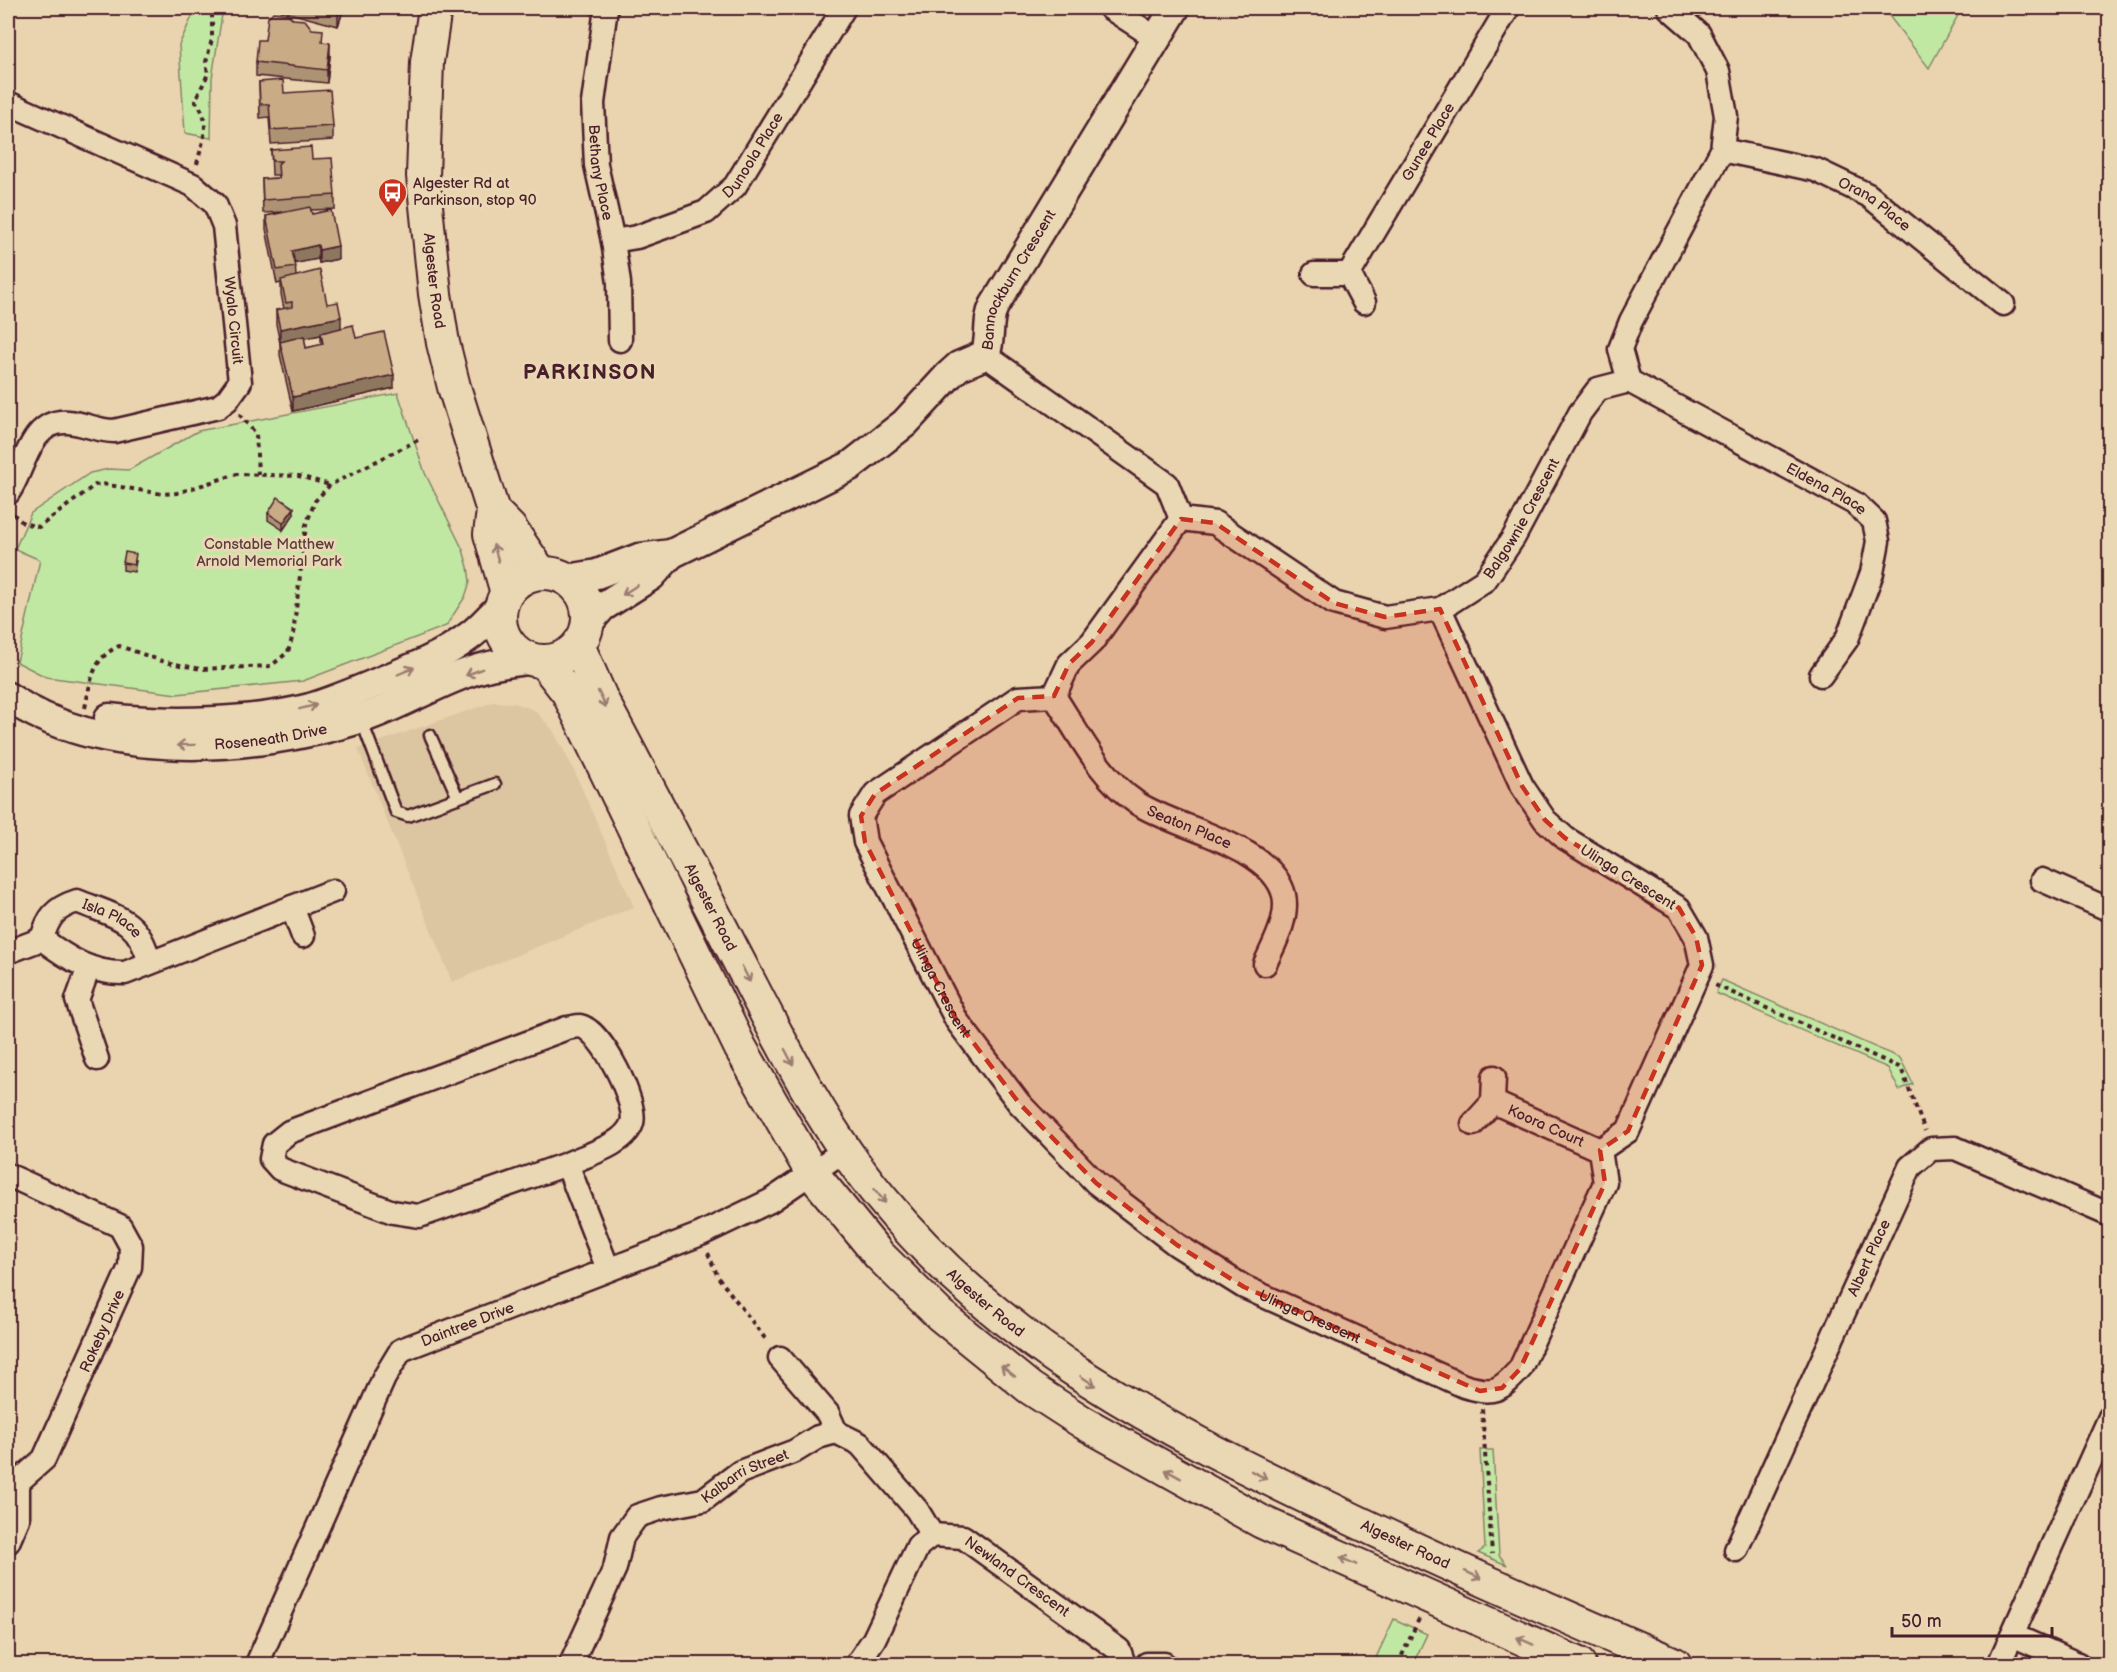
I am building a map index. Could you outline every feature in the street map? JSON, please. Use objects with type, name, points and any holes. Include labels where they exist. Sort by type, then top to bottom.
[{"type":"main road","name":"Algester Road","points":[[435,8],[427,62],[423,176],[435,294],[442,343],[493,511],[490,534],[504,600]]},
{"type":"main road","name":"Algester Road","points":[[493,511],[554,576]]},
{"type":"main road","points":[[537,660],[569,653],[583,634],[584,599],[554,576],[517,583],[504,600],[503,633],[510,645],[537,660],[568,693],[740,1047],[812,1173],[879,1255],[940,1316],[1030,1388],[1084,1423],[1262,1522],[1579,1665]]},
{"type":"main road","name":"Algester Road","points":[[583,634],[608,710],[794,1065],[845,1150],[881,1199],[959,1283],[1029,1341],[1093,1384],[1257,1474],[1431,1557],[1675,1665]]},
{"type":"street","name":"Bethany Place","points":[[606,8],[593,103],[596,165],[613,241],[619,283],[620,340]]},
{"type":"street","name":"Dunoola Place","points":[[613,241],[637,237],[706,212],[735,186],[844,8]]},
{"type":"street","points":[[1110,8],[1156,38]]},
{"type":"street","name":"Bannockburn Crescent","points":[[554,576],[597,574],[639,558],[671,554],[850,465],[905,423],[959,366],[985,354],[988,348],[988,317],[994,306],[1175,8]]},
{"type":"street","name":"Gunee Place","points":[[1349,274],[1508,8]]},
{"type":"street","points":[[1629,381],[1620,349],[1631,321],[1722,150],[1726,116],[1718,70],[1699,34],[1669,8]]},
{"type":"street","name":"Wyalo Circuit","points":[[8,104],[193,185],[215,204],[224,226],[230,307],[241,374],[240,382],[227,400]]},
{"type":"street","name":"Orana Place","points":[[1722,150],[1816,170],[1868,195],[2003,304]]},
{"type":"street","points":[[1314,274],[1349,274],[1364,302]]},
{"type":"street","points":[[985,354],[1167,484],[1181,519],[1092,642],[1069,664],[1054,696]]},
{"type":"street","name":"Balgownie Crescent","points":[[1181,519],[1215,523],[1334,603],[1385,617],[1440,609],[1485,580],[1514,537],[1580,413],[1598,389],[1629,381]]},
{"type":"street","name":"Eldena Place","points":[[1629,381],[1856,504],[1874,521],[1878,542],[1872,573],[1847,639],[1821,675]]},
{"type":"street","points":[[8,492],[40,431],[57,422],[114,431],[218,407],[227,400]]},
{"type":"street","name":"Bannockburn Crescent","points":[[583,634],[602,608],[651,576],[671,554]]},
{"type":"street","name":"Roseneath Drive","points":[[8,697],[84,714],[145,722],[199,721],[263,716],[308,708],[356,706],[469,636],[504,600]]},
{"type":"street","name":"Ulinga Crescent","points":[[1440,609],[1522,786],[1545,820],[1565,838],[1679,908],[1696,937],[1702,965],[1698,978],[1628,1131],[1600,1150]]},
{"type":"street","name":"Roseneath Drive","points":[[8,697],[32,714],[63,726],[128,740],[182,746],[266,739],[356,706],[485,667],[537,660]]},
{"type":"street","name":"Ulinga Crescent","points":[[1054,696],[1018,698],[875,794],[861,816],[866,842],[957,1021],[1019,1103],[1096,1183],[1177,1245],[1244,1287],[1464,1386],[1480,1391]]},
{"type":"street","name":"Seaton Place","points":[[1054,696],[1109,779],[1138,803],[1239,849],[1270,870],[1284,895],[1282,924],[1265,964]]},
{"type":"street","points":[[2042,880],[2109,910]]},
{"type":"street","name":"Isla Place","points":[[149,961],[144,941],[128,922],[77,901],[59,906],[48,919],[42,939],[63,955],[105,974],[124,973],[149,961],[333,891]]},
{"type":"street","points":[[292,907],[303,936]]},
{"type":"street","points":[[8,952],[42,939]]},
{"type":"street","points":[[89,967],[77,1000],[97,1059]]},
{"type":"street","points":[[581,1026],[593,1033],[608,1052],[633,1110],[632,1124],[623,1137],[567,1164],[418,1216],[393,1212],[280,1169],[271,1159],[274,1144],[288,1132],[567,1028],[581,1026]]},
{"type":"street","name":"Koora Court","points":[[1473,1124],[1493,1102],[1494,1077]]},
{"type":"street","name":"Koora Court","points":[[1493,1102],[1600,1150]]},
{"type":"street","points":[[1931,1149],[1955,1148],[2109,1215]]},
{"type":"street","name":"Albert Place","points":[[1736,1550],[1910,1167],[1931,1149]]},
{"type":"street","name":"Daintree Drive","points":[[256,1665],[384,1378],[401,1350],[701,1234],[770,1201],[845,1150]]},
{"type":"street","points":[[1480,1391],[1502,1388],[1520,1369],[1605,1183],[1600,1150]]},
{"type":"street","points":[[567,1164],[608,1269]]},
{"type":"street","name":"Rokeby Drive","points":[[8,1175],[120,1226],[131,1246],[130,1267],[44,1459],[13,1480],[18,1519],[8,1542]]},
{"type":"street","points":[[780,1358],[828,1414],[836,1432],[860,1444],[917,1510],[933,1535],[918,1546],[874,1639],[857,1665]]},
{"type":"street","points":[[1999,1665],[2109,1417]]},
{"type":"street","name":"Kalbarri Street","points":[[571,1665],[615,1568],[622,1538],[637,1516],[661,1508],[704,1500],[740,1472],[795,1451],[818,1437],[836,1432]]},
{"type":"street","name":"Newland Crescent","points":[[933,1535],[963,1537],[1119,1650],[1124,1665]]},
{"type":"street","points":[[2012,1635],[2078,1665]]},
{"type":"street","points":[[1147,1665],[1164,1665]]},
{"type":"lane","points":[[356,706],[396,812],[408,816],[495,784]]},
{"type":"lane","points":[[430,735],[458,798]]},
{"type":"path","points":[[193,185],[207,123],[201,107],[195,101],[208,74],[206,62],[212,39],[212,8]]},
{"type":"path","points":[[227,400],[256,434],[258,475]]},
{"type":"path","points":[[84,714],[96,666],[105,652],[119,646],[165,662],[201,669],[271,666],[288,652],[293,635],[306,525],[315,501],[330,485],[422,438]]},
{"type":"path","points":[[8,509],[23,523],[39,527],[95,485],[108,483],[163,494],[177,493],[237,474],[299,476],[330,485]]},
{"type":"path","points":[[1698,978],[1901,1068],[1931,1149]]},
{"type":"path","points":[[701,1234],[718,1277],[780,1358]]},
{"type":"path","points":[[1480,1391],[1492,1555]]},
{"type":"path","points":[[1398,1665],[1420,1615]]},
{"type":"highlighted area","points":[[1181,519],[1215,523],[1334,603],[1385,617],[1440,609],[1522,786],[1545,820],[1565,838],[1679,908],[1696,937],[1702,965],[1628,1131],[1600,1150],[1605,1183],[1520,1369],[1502,1388],[1480,1391],[1244,1287],[1177,1245],[1096,1183],[1019,1103],[957,1021],[865,842],[861,816],[875,794],[1018,698],[1054,696],[1069,664],[1092,642]]},
{"type":"shaded area","points":[[493,702],[514,703],[534,710],[552,729],[572,766],[634,907],[452,982],[358,749]]},
{"type":"green space","points":[[196,8],[223,8],[212,78],[211,138],[185,133],[179,45]]},
{"type":"green space","points":[[1883,8],[1962,8],[1929,68]]},
{"type":"green space","name":"Constable Matthew Arnold Memorial Park","points":[[398,393],[425,473],[463,550],[468,567],[470,582],[465,597],[446,626],[303,681],[177,694],[46,677],[17,662],[40,560],[15,549],[31,513],[90,473],[109,469],[129,470],[198,431]]},
{"type":"green space","points":[[1722,980],[1900,1058],[1913,1084],[1899,1090],[1888,1068],[1716,993]]},
{"type":"green space","points":[[1480,1450],[1493,1450],[1499,1555],[1507,1565],[1478,1553],[1485,1548]]},
{"type":"green space","points":[[1394,1619],[1427,1634],[1413,1664],[1373,1664]]},
{"type":"building","points":[[319,8],[340,8],[338,13]]},
{"type":"building","points":[[273,12],[288,14],[293,19],[305,20],[312,29],[323,30],[322,42],[330,43],[327,70],[256,62],[258,40],[265,40],[268,17]]},
{"type":"building","points":[[283,80],[284,93],[330,90],[333,126],[271,130],[269,104],[260,104],[259,82]]},
{"type":"building","points":[[311,147],[312,159],[332,158],[335,195],[263,200],[262,179],[279,178],[278,164],[281,161],[272,161],[271,150]]},
{"type":"building","points":[[310,207],[312,214],[331,210],[338,246],[319,250],[318,245],[292,251],[296,267],[277,270],[266,216]]},
{"type":"building","points":[[320,270],[327,304],[338,302],[341,317],[280,329],[276,310],[292,307],[292,302],[286,303],[281,280]]},
{"type":"building","points":[[353,325],[356,338],[384,332],[394,375],[293,397],[280,342],[304,336],[306,348],[323,344],[321,333]]},
{"type":"building","points":[[278,497],[294,508],[283,523],[268,513]]},
{"type":"building","points":[[125,552],[136,554],[134,565],[123,563]]},
{"type":"place","name":"Algester Rd at Parkinson, stop 90","points":[[392,218]]},
{"type":"district","name":"PARKINSON","points":[[590,372]]}]
